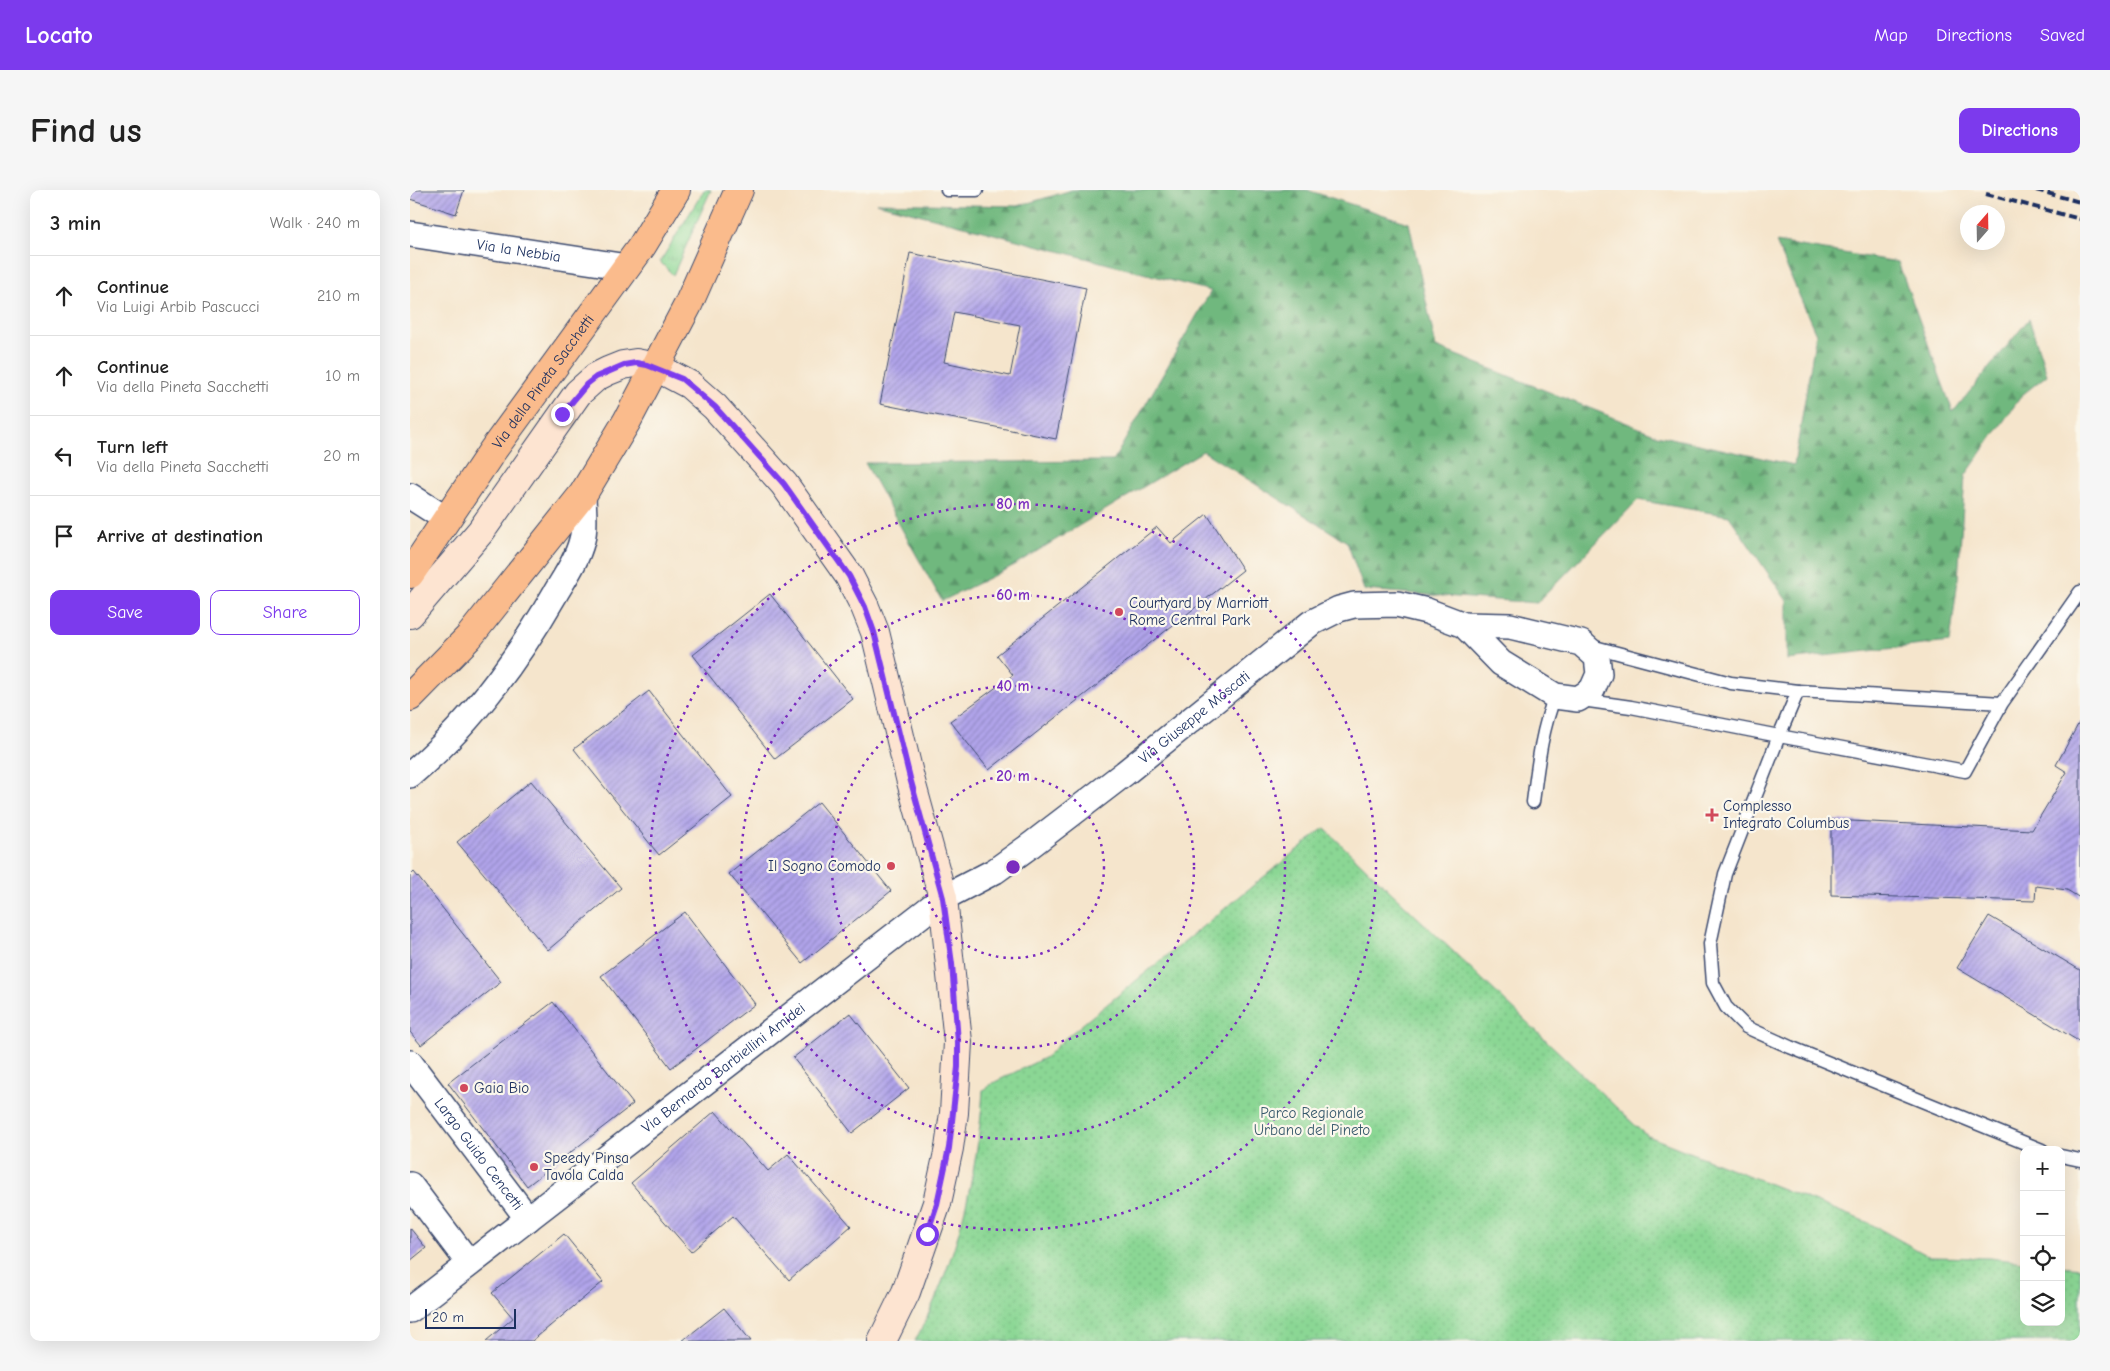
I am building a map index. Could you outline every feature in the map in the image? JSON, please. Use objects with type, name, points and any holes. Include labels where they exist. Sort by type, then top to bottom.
[{"type":"main road","name":"Via della Pineta Sacchetti","points":[[410,574],[493,450],[627,267],[676,190]]},
{"type":"main road","points":[[410,697],[469,636],[583,494],[627,421],[692,298],[739,190]]},
{"type":"street","name":"Via la Nebbia","points":[[410,234],[627,267]]},
{"type":"street","points":[[410,614],[481,531],[570,402],[582,388],[596,377],[624,365],[636,363],[656,367],[682,379],[715,407],[784,484],[849,576],[865,607],[874,632],[910,778],[943,898],[958,1042],[958,1067],[949,1148],[937,1204],[906,1292],[882,1341]]},
{"type":"street","points":[[410,775],[455,733],[495,684],[538,624],[578,553],[584,532],[583,494]]},
{"type":"street","points":[[410,496],[446,519]]},
{"type":"street","name":"Via Giuseppe Moscati","points":[[943,898],[995,871],[1031,845],[1125,773],[1311,623],[1324,616],[1354,605],[1397,604],[1427,611],[1464,625],[1510,626],[1581,643]]},
{"type":"street","name":"Via Giuseppe Moscati","points":[[1464,625],[1501,662],[1566,698]]},
{"type":"street","points":[[1566,698],[1592,690],[1599,674],[1597,656],[1581,643]]},
{"type":"street","name":"Via Bernardo Barbiellini Amidei","points":[[410,1310],[943,898]]},
{"type":"street","name":"Largo Guido Cencetti","points":[[411,1068],[528,1219]]},
{"type":"street","points":[[410,1185],[469,1263]]},
{"type":"lane","points":[[947,190],[978,190]]},
{"type":"lane","points":[[1533,802],[1539,747],[1547,718],[1566,698],[1631,707],[1965,771],[2002,703],[2080,592]]},
{"type":"lane","points":[[1581,643],[1731,683],[1798,691],[2002,703]]},
{"type":"lane","points":[[1798,691],[1725,874],[1710,944],[1714,983],[1726,1006],[1746,1026],[1790,1047],[2032,1146]]},
{"type":"lane","points":[[2065,1157],[2080,1160]]},
{"type":"green space","points":[[704,190],[711,190],[673,275],[660,262]]},
{"type":"green space","points":[[1072,190],[1307,190],[1409,223],[1436,347],[1657,435],[1794,465],[1816,334],[1776,242],[1898,262],[1953,412],[2029,319],[2047,375],[2022,395],[1965,476],[1958,579],[1950,642],[1787,660],[1787,601],[1729,516],[1638,500],[1537,603],[1364,590],[1347,542],[1203,451],[1009,568],[942,601],[865,463],[1113,461],[1211,291],[876,203],[1018,206]]},
{"type":"green space","name":"Parco Regionale Urbano del Pineto","points":[[1324,828],[1648,1136],[1869,1223],[1930,1257],[1989,1258],[2020,1262],[2020,1326],[2065,1326],[2065,1266],[2080,1268],[2080,1341],[915,1341],[942,1282],[962,1219],[976,1154],[983,1090],[993,1083],[1046,1057],[1063,1040]]},
{"type":"building","points":[[413,190],[464,190],[456,214],[410,199]]},
{"type":"building","points":[[910,253],[1086,288],[1056,439],[880,404]],"holes":[[[954,312],[1020,325],[1010,376],[944,362]]]},
{"type":"building","name":"Courtyard by Marriott Rome Central Park","points":[[1207,514],[1243,570],[989,770],[950,721],[1013,675],[997,655],[1157,527],[1171,543]]},
{"type":"building","points":[[770,594],[853,699],[775,759],[693,655]]},
{"type":"building","points":[[649,691],[732,797],[659,855],[574,749]]},
{"type":"building","points":[[2080,721],[2080,898],[2067,890],[2036,886],[2035,901],[1831,895],[1831,820],[2032,830],[2067,772],[2056,765]]},
{"type":"building","points":[[531,781],[621,888],[548,950],[457,842]]},
{"type":"building","points":[[819,802],[891,891],[802,963],[729,874]]},
{"type":"building","points":[[414,872],[501,982],[421,1045],[410,1032],[410,876]]},
{"type":"building","points":[[685,912],[755,1004],[671,1068],[601,976]]},
{"type":"building","points":[[1989,916],[2080,970],[2080,1042],[1957,968]]},
{"type":"building","points":[[553,1002],[633,1104],[527,1186],[448,1083]]},
{"type":"building","points":[[850,1013],[909,1088],[852,1133],[793,1058]]},
{"type":"building","points":[[715,1111],[768,1171],[788,1154],[851,1226],[789,1280],[733,1216],[691,1252],[631,1183]]},
{"type":"building","points":[[410,1228],[426,1248],[410,1261]]},
{"type":"building","points":[[564,1234],[603,1282],[532,1341],[486,1341],[513,1318],[492,1293]]},
{"type":"building","points":[[724,1308],[751,1341],[682,1341]]},
{"type":"railway","points":[[2036,190],[2080,202]]},
{"type":"railway","points":[[1986,194],[2080,219]]},
{"type":"place","name":"Courtyard by Marriott Rome Central Park","points":[[1119,612]]},
{"type":"place","name":"Complesso Integrato Columbus","points":[[1712,815]]},
{"type":"place","name":"Il Sogno Comodo","points":[[891,866]]},
{"type":"place","name":"Gaia Bio","points":[[464,1088]]},
{"type":"place","name":"Speedy Pinsa Tavola Calda","points":[[534,1167]]},
{"type":"route","points":[[562,414],[570,402],[587,384],[596,377],[624,365],[636,363],[656,367],[682,379],[715,407],[784,484],[849,576],[865,607],[874,632],[910,778],[943,898],[952,964],[958,1042],[954,1113],[944,1175],[927,1234]]}]
